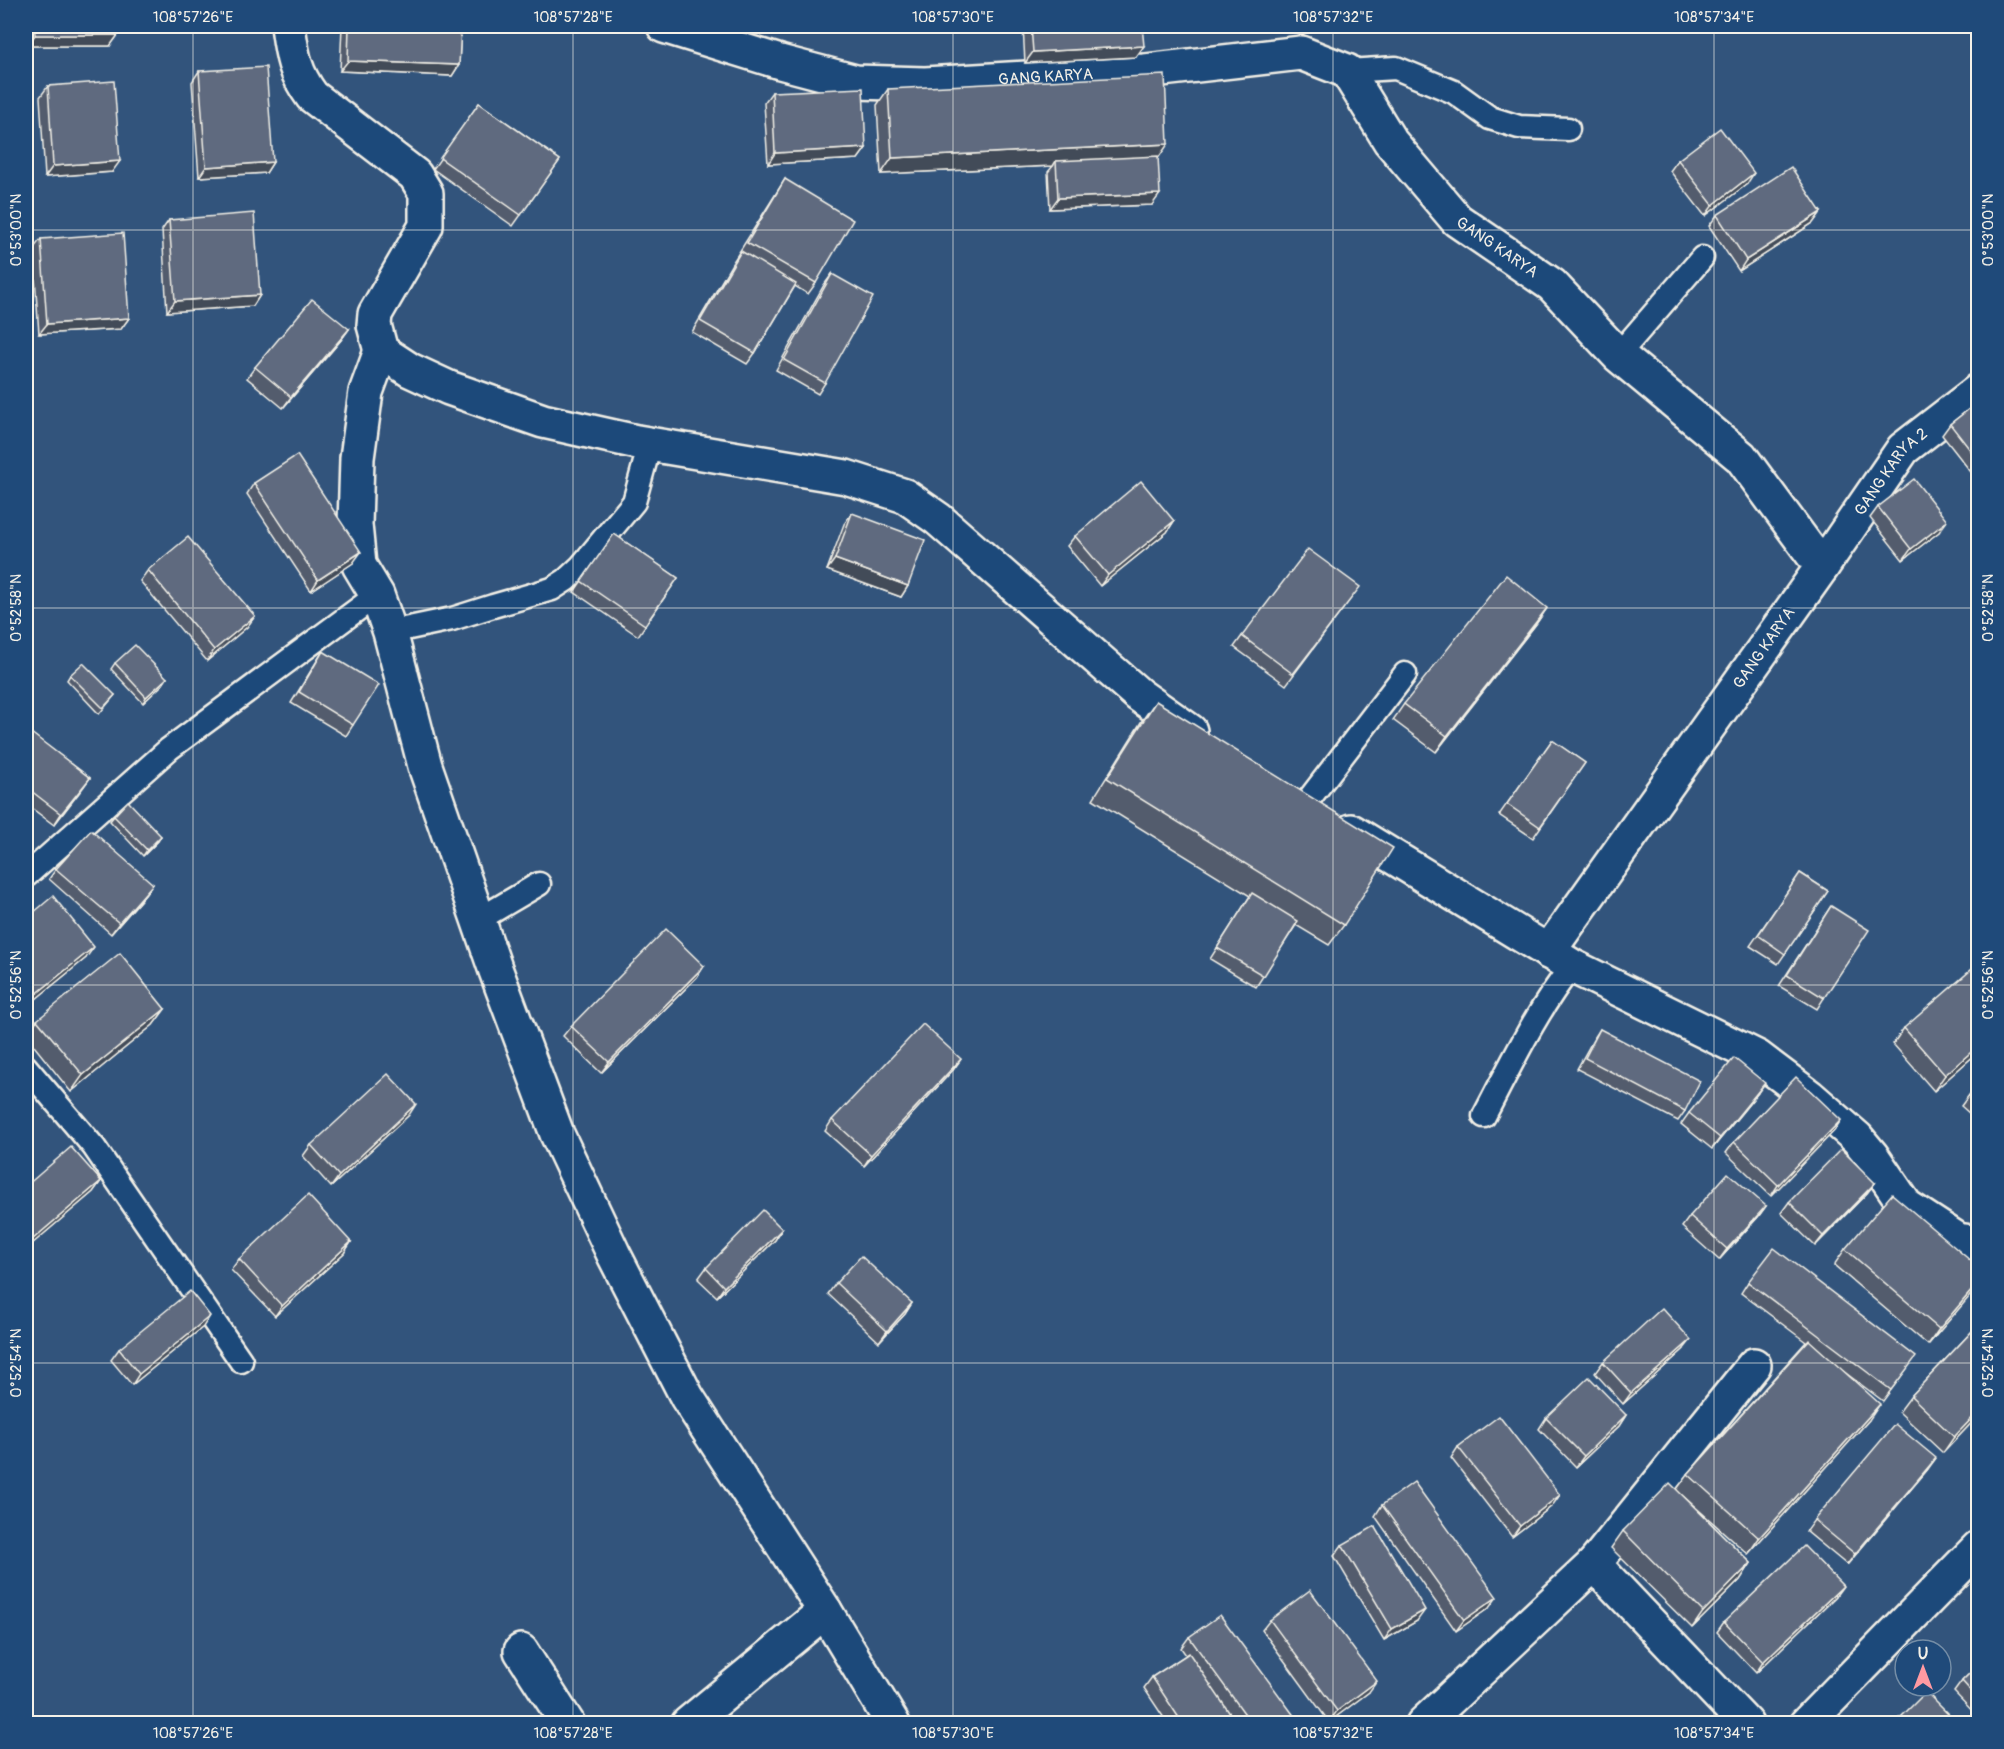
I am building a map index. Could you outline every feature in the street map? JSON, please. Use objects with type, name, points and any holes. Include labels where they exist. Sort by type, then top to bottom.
[{"type":"street","points":[[288,26],[295,69],[301,82],[312,96],[416,175],[426,193],[426,226],[375,314],[374,325],[381,351],[366,392],[355,491],[359,565],[377,595],[390,632],[425,766],[496,971],[557,1134],[619,1264],[687,1397],[825,1611],[893,1724]]},
{"type":"street","name":"GANG KARYA","points":[[663,26],[780,62],[856,82],[925,84],[1145,71],[1301,53],[1347,71],[1390,141],[1457,220],[1552,285],[1618,355],[1741,458],[1822,567],[1560,959]]},
{"type":"street","points":[[381,351],[410,370],[449,388],[543,421],[650,444],[846,477],[905,495],[938,519],[1139,695],[1219,750]]},
{"type":"street","name":"GANG KARYA 2","points":[[1822,567],[1903,449],[1978,391]]},
{"type":"street","points":[[1277,786],[1560,959],[1757,1057],[1810,1097],[1857,1138],[1906,1206],[1958,1240],[1978,1243]]},
{"type":"street","points":[[1423,1724],[1594,1564],[1754,1365]]},
{"type":"street","points":[[1806,1724],[1978,1548]]},
{"type":"street","points":[[1594,1564],[1746,1724]]},
{"type":"street","points":[[688,1724],[825,1611]]},
{"type":"street","points":[[521,1651],[568,1724]]},
{"type":"lane","points":[[1347,71],[1396,68],[1454,92],[1490,118],[1519,127],[1568,129]]},
{"type":"lane","points":[[1618,355],[1702,258]]},
{"type":"lane","points":[[390,632],[473,612],[552,589],[566,580],[581,566],[634,502],[650,444]]},
{"type":"lane","points":[[26,876],[169,749],[377,595]]},
{"type":"lane","points":[[1305,803],[1405,674]]},
{"type":"lane","points":[[478,920],[539,884]]},
{"type":"lane","points":[[1484,1116],[1531,1027],[1557,984],[1560,959]]},
{"type":"lane","points":[[26,1067],[94,1147],[241,1361]]},
{"type":"building","points":[[34,26],[118,26],[118,35],[35,35]]},
{"type":"building","points":[[349,26],[461,26],[459,65],[348,61]]},
{"type":"building","points":[[1031,26],[1142,26],[1144,46],[1033,52]]},
{"type":"building","points":[[26,65],[31,136],[26,137]]},
{"type":"building","points":[[266,67],[273,162],[206,167],[199,71]]},
{"type":"building","points":[[1165,75],[1168,144],[892,158],[888,89]]},
{"type":"building","points":[[114,81],[120,161],[53,166],[48,86]]},
{"type":"building","points":[[863,88],[866,148],[775,153],[772,92]]},
{"type":"building","points":[[479,103],[560,160],[521,215],[440,158]]},
{"type":"building","points":[[1720,128],[1754,173],[1713,205],[1678,160]]},
{"type":"building","points":[[1158,156],[1160,194],[1058,198],[1056,161]]},
{"type":"building","points":[[1791,167],[1821,212],[1746,260],[1717,215]]},
{"type":"building","points":[[785,179],[853,220],[816,283],[747,243]]},
{"type":"building","points":[[254,213],[260,295],[175,301],[169,220]]},
{"type":"building","points":[[123,233],[129,318],[47,324],[41,239]]},
{"type":"building","points":[[741,251],[796,284],[755,353],[700,321]]},
{"type":"building","points":[[832,274],[873,297],[825,383],[784,360]]},
{"type":"building","points":[[312,299],[349,329],[291,397],[255,367]]},
{"type":"building","points":[[1978,402],[1978,460],[1950,424]]},
{"type":"building","points":[[297,455],[361,552],[318,580],[254,483]]},
{"type":"building","points":[[1914,479],[1947,521],[1911,549],[1878,507]]},
{"type":"building","points":[[1141,481],[1174,521],[1108,575],[1075,536]]},
{"type":"building","points":[[852,513],[925,540],[908,586],[835,559]]},
{"type":"building","points":[[614,534],[678,578],[645,625],[581,581]]},
{"type":"building","points":[[188,537],[255,616],[214,650],[148,570]]},
{"type":"building","points":[[1308,549],[1360,587],[1293,674],[1242,636]]},
{"type":"building","points":[[1506,575],[1547,608],[1447,736],[1404,704]]},
{"type":"building","points":[[135,645],[167,678],[146,697],[115,663]]},
{"type":"building","points":[[323,651],[379,685],[353,725],[299,692]]},
{"type":"building","points":[[83,663],[115,695],[103,708],[70,675]]},
{"type":"building","points":[[1156,701],[1393,848],[1344,925],[1107,778]]},
{"type":"building","points":[[26,729],[90,778],[61,814],[26,787]]},
{"type":"building","points":[[1552,740],[1585,763],[1540,827],[1507,804]]},
{"type":"building","points":[[128,801],[161,836],[147,850],[114,816]]},
{"type":"building","points":[[91,830],[153,884],[119,923],[56,869]]},
{"type":"building","points":[[1800,873],[1828,891],[1785,954],[1758,935]]},
{"type":"building","points":[[1252,893],[1298,921],[1264,976],[1217,948]]},
{"type":"building","points":[[53,896],[94,947],[30,999],[26,994],[26,919]]},
{"type":"building","points":[[1831,906],[1869,930],[1824,998],[1787,975]]},
{"type":"building","points":[[666,929],[704,966],[609,1062],[571,1026]]},
{"type":"building","points":[[120,953],[165,1009],[83,1075],[37,1020]]},
{"type":"building","points":[[1978,964],[1978,1046],[1945,1075],[1904,1028]]},
{"type":"building","points":[[923,1024],[961,1059],[871,1155],[832,1120]]},
{"type":"building","points":[[1600,1029],[1700,1081],[1685,1111],[1585,1058]]},
{"type":"building","points":[[1734,1058],[1765,1083],[1720,1138],[1689,1113]]},
{"type":"building","points":[[388,1074],[416,1104],[339,1176],[311,1145]]},
{"type":"building","points":[[1796,1077],[1841,1120],[1778,1185],[1734,1142]]},
{"type":"building","points":[[1978,1083],[1978,1104],[1969,1096]]},
{"type":"building","points":[[71,1147],[101,1181],[33,1239],[26,1231],[26,1186]]},
{"type":"building","points":[[1841,1149],[1875,1183],[1823,1236],[1789,1202]]},
{"type":"building","points":[[1728,1173],[1766,1206],[1727,1249],[1690,1216]]},
{"type":"building","points":[[1892,1194],[1978,1267],[1978,1283],[1939,1329],[1845,1249]]},
{"type":"building","points":[[308,1195],[351,1242],[282,1306],[239,1259]]},
{"type":"building","points":[[763,1210],[782,1229],[724,1287],[706,1268]]},
{"type":"building","points":[[1774,1248],[1916,1357],[1891,1390],[1748,1282]]},
{"type":"building","points":[[861,1256],[912,1303],[887,1331],[836,1283]]},
{"type":"building","points":[[190,1291],[210,1316],[139,1374],[119,1349]]},
{"type":"building","points":[[1662,1308],[1691,1340],[1631,1393],[1603,1362]]},
{"type":"building","points":[[1978,1325],[1978,1412],[1954,1437],[1911,1396]]},
{"type":"building","points":[[1809,1340],[1880,1404],[1759,1538],[1688,1474]]},
{"type":"building","points":[[1589,1377],[1626,1415],[1584,1456],[1546,1418]]},
{"type":"building","points":[[1499,1416],[1560,1495],[1520,1526],[1458,1447]]},
{"type":"building","points":[[1895,1424],[1936,1458],[1855,1554],[1814,1520]]},
{"type":"building","points":[[1414,1482],[1497,1597],[1464,1620],[1382,1505]]},
{"type":"building","points":[[1670,1483],[1751,1563],[1703,1612],[1623,1531]]},
{"type":"building","points":[[1375,1526],[1425,1610],[1392,1629],[1342,1545]]},
{"type":"building","points":[[1804,1546],[1843,1586],[1763,1662],[1724,1622]]},
{"type":"building","points":[[1310,1590],[1377,1681],[1337,1711],[1270,1620]]},
{"type":"building","points":[[1220,1615],[1295,1717],[1287,1724],[1252,1724],[1189,1637]]},
{"type":"building","points":[[1189,1653],[1237,1724],[1183,1724],[1152,1677]]},
{"type":"building","points":[[1978,1665],[1978,1699],[1962,1681]]},
{"type":"building","points":[[1920,1698],[1932,1698],[1958,1724],[1894,1724]]}]
